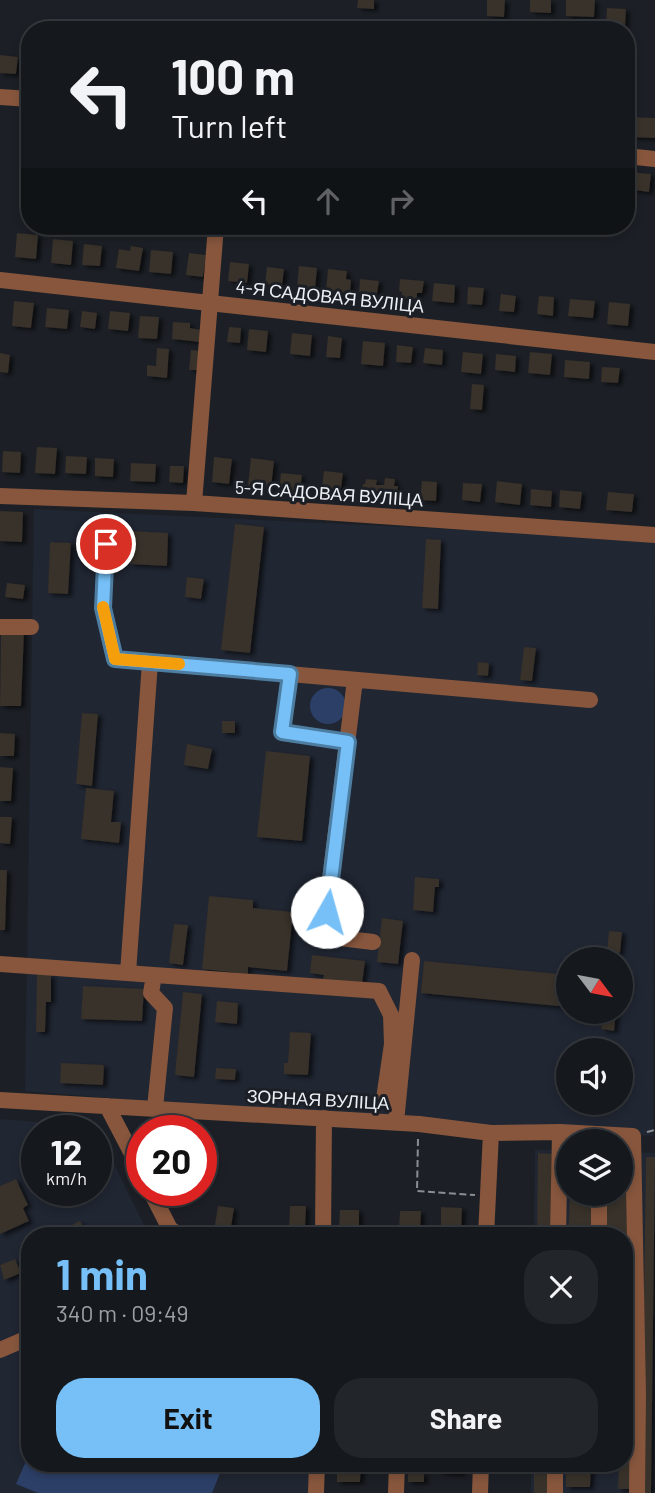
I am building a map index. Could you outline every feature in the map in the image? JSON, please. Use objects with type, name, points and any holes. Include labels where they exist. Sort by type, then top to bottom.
[{"type":"street","points":[[0,97],[21,98]]},
{"type":"street","points":[[635,157],[655,159]]},
{"type":"street","points":[[194,503],[215,235]]},
{"type":"street","name":"4-Я САДОВАЯ ВУЛІЦА","points":[[0,280],[655,352]]},
{"type":"street","name":"5-Я САДОВАЯ ВУЛІЦА","points":[[0,496],[194,503],[655,535]]},
{"type":"street","points":[[106,523],[103,608],[115,659],[590,700]]},
{"type":"street","points":[[0,627],[31,627]]},
{"type":"street","points":[[128,973],[150,662]]},
{"type":"street","points":[[290,674],[282,732],[348,742]]},
{"type":"street","points":[[355,680],[323,936],[373,942]]},
{"type":"street","points":[[396,1122],[412,960]]},
{"type":"street","points":[[0,964],[379,991],[391,1015],[392,1044],[384,1099]]},
{"type":"street","points":[[154,975],[151,993],[165,1008],[155,1108]]},
{"type":"street","name":"ЗОРНАЯ ВУЛІЦА","points":[[0,1100],[396,1122],[491,1133],[556,1132]]},
{"type":"street","points":[[107,1105],[126,1142]]},
{"type":"street","points":[[323,1227],[324,1118]]},
{"type":"street","points":[[486,1227],[491,1133]]},
{"type":"street","points":[[158,1206],[169,1227]]},
{"type":"street","points":[[558,1227],[559,1206]]},
{"type":"street","points":[[599,1206],[599,1227]]},
{"type":"street","name":"ЗОРНАЯ ВУЛІЦА","points":[[632,1206],[632,1227]]},
{"type":"street","points":[[0,1350],[21,1342]]},
{"type":"street","points":[[633,1428],[637,1493]]},
{"type":"street","points":[[316,1493],[317,1472]]},
{"type":"street","points":[[396,1493],[397,1472]]},
{"type":"street","points":[[480,1493],[481,1472]]},
{"type":"street","points":[[556,1472],[558,1490]]},
{"type":"path","points":[[419,1124],[417,1191],[488,1196]]},
{"type":"shaded area","points":[[34,509],[655,539],[653,1136],[633,1135],[633,1129],[556,1131],[396,1122],[25,1091]]},
{"type":"shaded area","points":[[328,688],[341,693],[346,706],[341,719],[328,724],[315,719],[310,706],[315,693]]},
{"type":"shaded area","points":[[0,1119],[21,1121],[21,1206],[112,1206],[112,1160],[126,1188],[126,1206],[135,1206],[145,1227],[21,1227],[21,1472],[310,1472],[310,1493],[0,1493]]},
{"type":"shaded area","points":[[535,1150],[556,1151],[556,1206],[633,1206],[633,1152],[655,1153],[655,1493],[531,1493],[531,1472],[633,1472],[633,1227],[534,1227]]},
{"type":"shaded area","points":[[21,1472],[220,1472],[212,1493],[38,1493],[16,1484]]},
{"type":"building","points":[[358,0],[374,0],[374,9],[357,8]]},
{"type":"building","points":[[487,0],[505,0],[504,17],[487,16]]},
{"type":"building","points":[[530,0],[551,0],[551,13],[530,12]]},
{"type":"building","points":[[566,0],[595,0],[594,17],[566,16]]},
{"type":"building","points":[[607,8],[626,9],[625,21],[606,21]]},
{"type":"building","points":[[0,55],[18,57],[16,74],[0,73]]},
{"type":"building","points":[[635,117],[655,118],[655,138],[635,137]]},
{"type":"building","points":[[635,173],[651,174],[649,192],[635,190]]},
{"type":"building","points":[[17,233],[38,235],[36,259],[15,257]]},
{"type":"building","points":[[53,239],[73,241],[71,265],[51,263]]},
{"type":"building","points":[[84,244],[102,246],[100,266],[82,265]]},
{"type":"building","points":[[131,246],[143,248],[139,271],[116,268],[119,249],[130,251]]},
{"type":"building","points":[[151,250],[173,252],[171,274],[149,272]]},
{"type":"building","points":[[189,253],[206,255],[203,277],[186,275]]},
{"type":"building","points":[[230,262],[249,264],[247,283],[228,281]]},
{"type":"building","points":[[299,266],[317,268],[315,290],[297,288]]},
{"type":"building","points":[[267,267],[284,269],[282,286],[265,284]]},
{"type":"building","points":[[328,269],[347,271],[346,279],[351,280],[350,293],[326,291]]},
{"type":"building","points":[[360,279],[379,281],[377,294],[359,292]]},
{"type":"building","points":[[400,279],[424,281],[422,293],[417,293],[417,299],[401,298]]},
{"type":"building","points":[[434,283],[455,285],[454,303],[432,301]]},
{"type":"building","points":[[468,287],[484,288],[482,305],[467,304]]},
{"type":"building","points":[[501,294],[516,296],[514,312],[499,311]]},
{"type":"building","points":[[539,296],[554,297],[553,316],[537,314]]},
{"type":"building","points":[[570,299],[595,301],[593,318],[568,316]]},
{"type":"building","points":[[14,301],[34,303],[31,328],[12,326]]},
{"type":"building","points":[[609,302],[630,304],[628,326],[607,324]]},
{"type":"building","points":[[47,308],[69,310],[67,329],[45,327]]},
{"type":"building","points":[[82,311],[97,313],[95,329],[80,327]]},
{"type":"building","points":[[110,311],[130,313],[128,331],[108,329]]},
{"type":"building","points":[[140,316],[159,317],[157,339],[138,338]]},
{"type":"building","points":[[173,322],[190,323],[190,328],[201,330],[200,342],[172,339]]},
{"type":"building","points":[[229,327],[241,328],[240,343],[227,342]]},
{"type":"building","points":[[249,329],[268,331],[266,352],[247,350]]},
{"type":"building","points":[[292,333],[312,335],[310,356],[290,354]]},
{"type":"building","points":[[328,336],[342,338],[340,358],[326,357]]},
{"type":"building","points":[[363,341],[385,343],[383,366],[361,364]]},
{"type":"building","points":[[397,345],[413,347],[411,363],[396,362]]},
{"type":"building","points":[[157,348],[169,349],[167,378],[147,376],[147,365],[156,366]]},
{"type":"building","points":[[425,348],[443,350],[442,365],[423,363]]},
{"type":"building","points":[[191,350],[201,351],[199,370],[189,370]]},
{"type":"building","points":[[463,352],[483,354],[481,374],[461,372]]},
{"type":"building","points":[[530,352],[552,354],[550,375],[528,373]]},
{"type":"building","points":[[0,353],[10,355],[8,373],[0,372]]},
{"type":"building","points":[[496,354],[516,356],[515,372],[495,370]]},
{"type":"building","points":[[565,360],[590,362],[589,379],[564,377]]},
{"type":"building","points":[[602,367],[620,368],[618,383],[601,382]]},
{"type":"building","points":[[472,384],[484,385],[482,410],[470,409]]},
{"type":"building","points":[[37,447],[57,448],[55,474],[35,473]]},
{"type":"building","points":[[3,451],[21,452],[20,473],[2,472]]},
{"type":"building","points":[[66,456],[87,457],[86,474],[65,473]]},
{"type":"building","points":[[214,457],[232,459],[229,484],[212,482]]},
{"type":"building","points":[[95,458],[114,459],[113,477],[95,476]]},
{"type":"building","points":[[251,458],[274,461],[271,488],[248,485]]},
{"type":"building","points":[[131,463],[156,464],[155,482],[130,481]]},
{"type":"building","points":[[170,466],[184,466],[183,483],[169,482]]},
{"type":"building","points":[[324,471],[343,473],[340,496],[321,495]]},
{"type":"building","points":[[281,473],[302,475],[300,493],[279,491]]},
{"type":"building","points":[[385,478],[395,479],[394,486],[398,486],[397,498],[362,495],[366,479],[377,480],[376,485],[384,485]]},
{"type":"building","points":[[422,481],[437,482],[436,501],[420,500]]},
{"type":"building","points":[[497,481],[522,484],[520,505],[495,502]]},
{"type":"building","points":[[463,483],[482,484],[480,502],[462,500]]},
{"type":"building","points":[[531,489],[552,491],[551,507],[530,505]]},
{"type":"building","points":[[560,490],[582,492],[580,509],[559,507]]},
{"type":"building","points":[[608,492],[634,494],[632,512],[606,510]]},
{"type":"building","points":[[0,511],[23,512],[22,542],[0,541]]},
{"type":"building","points":[[235,524],[264,527],[250,653],[221,650]]},
{"type":"building","points":[[131,531],[168,533],[167,566],[130,564]]},
{"type":"building","points":[[426,539],[441,540],[438,609],[422,608]]},
{"type":"building","points":[[50,542],[71,543],[68,594],[48,593]]},
{"type":"building","points":[[187,577],[204,579],[201,599],[185,597]]},
{"type":"building","points":[[7,583],[25,585],[23,599],[5,597]]},
{"type":"building","points":[[1,631],[24,632],[21,706],[0,706]]},
{"type":"building","points":[[524,647],[536,648],[532,681],[520,680]]},
{"type":"building","points":[[478,662],[489,663],[488,676],[477,675]]},
{"type":"building","points":[[82,713],[98,714],[92,786],[76,784]]},
{"type":"building","points":[[222,721],[235,721],[235,733],[222,733]]},
{"type":"building","points":[[0,733],[15,734],[14,756],[0,756]]},
{"type":"building","points":[[187,744],[212,749],[208,769],[184,765]]},
{"type":"building","points":[[266,751],[310,756],[302,841],[257,837]]},
{"type":"building","points":[[0,767],[13,768],[11,801],[0,801]]},
{"type":"building","points":[[86,788],[114,791],[111,822],[121,822],[119,843],[81,839]]},
{"type":"building","points":[[0,817],[12,817],[10,844],[0,843]]},
{"type":"building","points":[[0,870],[7,870],[5,930],[0,930]]},
{"type":"building","points":[[415,877],[439,879],[439,887],[435,887],[433,912],[413,910]]},
{"type":"building","points":[[209,896],[253,900],[253,908],[293,912],[287,971],[248,967],[248,974],[202,969]]},
{"type":"building","points":[[382,918],[403,921],[398,964],[377,962]]},
{"type":"building","points":[[174,924],[188,925],[183,965],[169,963]]},
{"type":"building","points":[[609,931],[622,932],[621,947],[607,947]]},
{"type":"building","points":[[312,955],[365,961],[362,984],[323,980],[324,975],[310,973]]},
{"type":"building","points":[[424,961],[556,974],[556,1006],[421,993]]},
{"type":"building","points":[[37,975],[51,975],[51,1002],[46,1002],[45,1032],[36,1032]]},
{"type":"building","points":[[83,986],[144,989],[142,1021],[81,1019]]},
{"type":"building","points":[[183,992],[202,994],[194,1077],[175,1075]]},
{"type":"building","points":[[217,1001],[238,1003],[237,1024],[215,1022]]},
{"type":"building","points":[[602,1024],[615,1024],[614,1031],[601,1029]]},
{"type":"building","points":[[290,1032],[311,1033],[308,1075],[284,1074],[284,1063],[288,1063]]},
{"type":"building","points":[[61,1063],[104,1065],[103,1085],[60,1083]]},
{"type":"building","points":[[216,1068],[236,1069],[235,1080],[215,1079]]},
{"type":"building","points":[[538,1153],[552,1154],[551,1227],[537,1227]]},
{"type":"building","points":[[646,1157],[655,1157],[651,1493],[641,1493]]},
{"type":"building","points":[[16,1179],[21,1190],[21,1206],[26,1206],[23,1208],[29,1221],[0,1234],[0,1186]]},
{"type":"building","points":[[218,1206],[234,1208],[231,1227],[215,1225]]},
{"type":"building","points":[[290,1206],[306,1206],[305,1227],[289,1227]]},
{"type":"building","points":[[569,1206],[593,1206],[592,1227],[568,1227]]},
{"type":"building","points":[[607,1206],[629,1206],[628,1227],[606,1227]]},
{"type":"building","points":[[441,1207],[462,1208],[461,1227],[441,1227]]},
{"type":"building","points":[[340,1210],[359,1210],[359,1227],[339,1227]]},
{"type":"building","points":[[400,1211],[421,1211],[420,1227],[399,1227]]},
{"type":"building","points":[[80,1221],[83,1227],[68,1227]]},
{"type":"building","points":[[15,1259],[21,1273],[4,1280],[0,1265]]},
{"type":"building","points":[[337,1472],[361,1472],[360,1482],[337,1482]]},
{"type":"building","points":[[534,1472],[548,1472],[548,1493],[534,1493]]},
{"type":"building","points":[[566,1472],[591,1472],[590,1487],[566,1487]]},
{"type":"building","points":[[619,1472],[631,1472],[630,1489],[618,1489]]},
{"type":"building","points":[[408,1473],[424,1473],[424,1482],[408,1482]]},
{"type":"slow traffic","points":[[103,607],[115,659],[179,664]]},
{"type":"route","points":[[106,544],[103,608],[115,659],[290,674],[282,732],[348,742],[327,912]]}]
